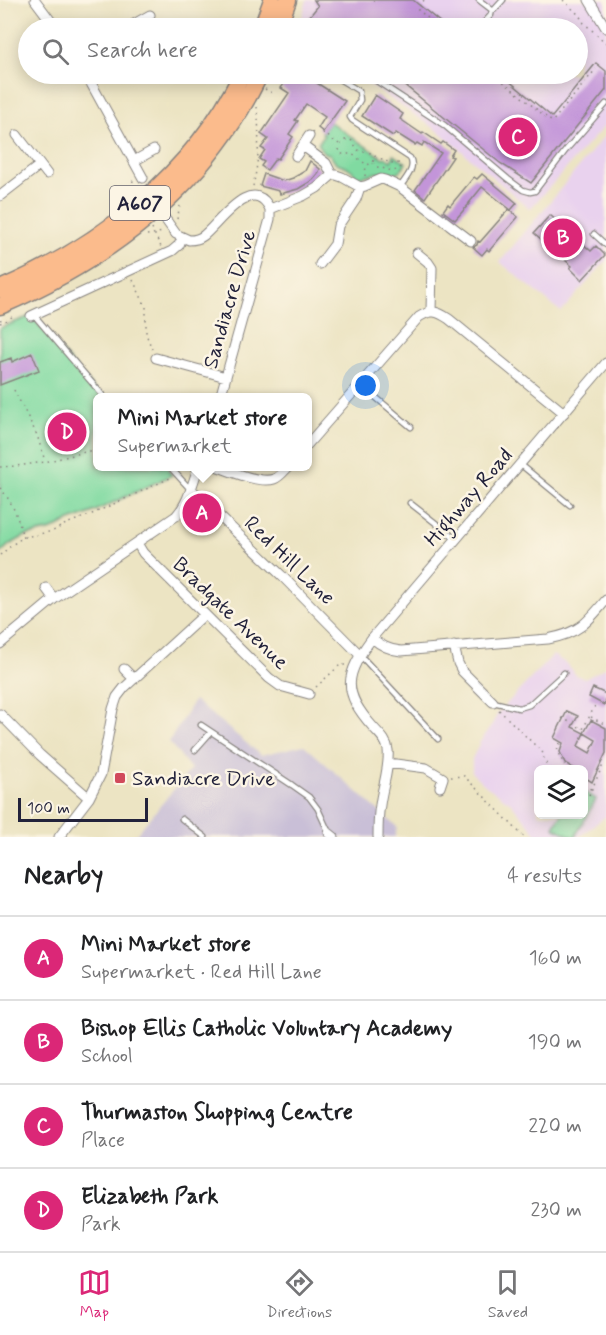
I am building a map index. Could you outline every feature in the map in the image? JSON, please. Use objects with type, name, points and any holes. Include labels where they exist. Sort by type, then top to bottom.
[{"type":"highway","points":[[266,18],[272,0]]},
{"type":"highway","points":[[282,18],[288,0]]},
{"type":"highway","name":"A607","points":[[0,289],[65,257],[106,231],[148,196],[175,170],[204,135],[236,84]]},
{"type":"highway","name":"A607","points":[[0,306],[31,293],[75,269],[117,242],[158,209],[194,173],[260,84]]},
{"type":"street","points":[[35,0],[48,18]]},
{"type":"street","points":[[588,2],[606,28]]},
{"type":"street","points":[[145,18],[150,15]]},
{"type":"street","points":[[92,84],[143,178]]},
{"type":"street","points":[[17,135],[47,174]]},
{"type":"street","points":[[296,156],[309,136]]},
{"type":"street","points":[[303,146],[327,163],[333,175]]},
{"type":"street","points":[[134,161],[153,150]]},
{"type":"street","points":[[0,196],[40,165]]},
{"type":"street","points":[[158,209],[176,234],[189,240],[202,236],[238,203],[251,196],[267,203],[270,210],[303,196],[333,175],[362,186],[381,179],[400,187],[471,241]]},
{"type":"street","points":[[327,261],[335,244],[338,226],[356,200],[362,186]]},
{"type":"street","name":"Sandiacre Drive","points":[[221,393],[270,219],[270,210]]},
{"type":"street","points":[[462,234],[468,226]]},
{"type":"street","points":[[32,316],[172,251],[179,245],[182,238]]},
{"type":"street","points":[[417,252],[432,268],[430,311]]},
{"type":"street","points":[[312,439],[418,317],[430,311],[438,312],[449,318],[564,413]]},
{"type":"street","points":[[156,358],[226,376]]},
{"type":"street","name":"Highway Road","points":[[355,664],[372,638],[606,363]]},
{"type":"street","points":[[0,644],[54,599],[176,516],[188,500],[197,471]]},
{"type":"street","points":[[232,471],[266,480],[274,479],[285,471]]},
{"type":"street","name":"Red Hill Lane","points":[[190,489],[281,575],[360,655]]},
{"type":"street","name":"Bradgate Avenue","points":[[137,543],[143,553],[274,683],[309,693]]},
{"type":"street","points":[[46,588],[54,599]]},
{"type":"street","points":[[372,638],[389,650],[401,651],[548,639],[563,636],[584,626],[606,600]]},
{"type":"street","points":[[59,837],[88,798],[101,774],[112,708],[117,697],[204,615]]},
{"type":"street","points":[[454,646],[462,670],[492,702]]},
{"type":"street","points":[[355,664],[351,671],[350,688],[354,702],[362,715],[385,740],[387,746],[388,763],[380,806],[378,837]]},
{"type":"street","points":[[124,669],[134,679]]},
{"type":"street","points":[[0,714],[40,755],[88,798]]},
{"type":"street","points":[[388,763],[426,768],[442,783]]},
{"type":"lane","points":[[479,0],[492,10]]},
{"type":"lane","points":[[487,18],[503,0]]},
{"type":"lane","points":[[347,84],[359,91],[360,100],[351,114],[352,120],[410,158],[413,165],[411,171],[400,187]]},
{"type":"lane","points":[[381,84],[444,125],[508,179],[523,190],[530,192],[538,187],[606,104]]},
{"type":"lane","points":[[594,234],[606,246]]},
{"type":"lane","points":[[32,316],[101,393]]},
{"type":"lane","points":[[359,384],[411,427]]},
{"type":"lane","points":[[520,464],[570,505]]},
{"type":"lane","name":"Red Hill Lane","points":[[173,471],[190,489]]},
{"type":"lane","points":[[410,503],[456,539]]},
{"type":"lane","points":[[360,655],[438,739]]},
{"type":"lane","points":[[492,702],[519,708],[529,705],[564,673]]},
{"type":"lane","points":[[201,725],[309,797],[332,835]]},
{"type":"lane","points":[[195,750],[211,732]]},
{"type":"lane","points":[[182,819],[205,837]]},
{"type":"path","points":[[424,0],[417,9],[428,18]]},
{"type":"path","points":[[563,0],[581,18]]},
{"type":"path","points":[[588,27],[606,43]]},
{"type":"path","points":[[588,79],[596,69]]},
{"type":"path","points":[[265,84],[274,94]]},
{"type":"path","points":[[506,84],[552,122],[584,84]]},
{"type":"path","points":[[251,196],[257,170],[256,104]]},
{"type":"path","points":[[323,133],[340,144]]},
{"type":"path","points":[[366,165],[352,154],[341,154],[340,144],[345,140],[351,140],[359,151],[371,153],[375,158],[391,164],[399,164],[401,167],[397,171],[392,171],[376,167],[373,162]]},
{"type":"path","points":[[366,165],[373,162],[375,158]]},
{"type":"path","points":[[132,195],[134,161]]},
{"type":"path","points":[[362,186],[366,165]]},
{"type":"path","points":[[129,271],[146,307],[146,334],[156,358]]},
{"type":"path","points":[[14,390],[37,435],[45,462]]},
{"type":"path","points":[[0,467],[45,462],[93,449]]},
{"type":"path","points":[[0,555],[23,538],[53,531],[176,474]]},
{"type":"path","points":[[0,488],[17,514],[23,538]]},
{"type":"path","points":[[309,693],[340,665],[355,664]]},
{"type":"path","points":[[492,702],[543,753],[547,765]]},
{"type":"path","points":[[562,718],[583,729],[597,702]]},
{"type":"path","points":[[590,716],[606,725]]},
{"type":"path","points":[[560,744],[557,751],[564,765]]},
{"type":"path","points":[[589,795],[603,765]]},
{"type":"path","points":[[442,783],[464,776],[524,837]]},
{"type":"path","points":[[588,788],[592,790]]},
{"type":"shaded area","points":[[307,0],[606,0],[606,124],[530,209],[437,130],[368,84],[588,84],[588,18],[302,18]]},
{"type":"shaded area","points":[[606,134],[606,261],[561,312],[500,262]]},
{"type":"shaded area","points":[[553,655],[567,664],[576,675],[585,679],[606,667],[606,816],[579,837],[541,837],[511,803],[472,773],[472,759],[498,713]]},
{"type":"shaded area","points":[[194,700],[261,755],[304,745],[397,827],[395,837],[134,837],[191,769],[169,742]]},
{"type":"green space","points":[[330,122],[383,158],[391,161],[394,155],[406,163],[395,174],[379,173],[357,177],[347,167],[337,163],[330,154],[322,151],[318,144]]},
{"type":"green space","points":[[31,316],[98,393],[93,393],[93,471],[169,471],[172,475],[52,530],[25,536],[0,553],[0,328]]},
{"type":"green space","points":[[588,794],[596,799],[588,813]]},
{"type":"green space","points":[[559,819],[585,819],[575,837],[554,827]]},
{"type":"building","points":[[314,0],[413,0],[435,18],[310,18],[318,6]]},
{"type":"building","points":[[596,63],[606,71],[606,90],[531,183],[500,163],[403,84],[513,84],[552,117],[579,84],[588,84],[588,73]]},
{"type":"building","points":[[284,84],[318,84],[345,101],[323,132],[318,128],[325,117],[306,104],[289,134],[293,137],[278,159],[276,158],[267,170],[261,166],[264,162],[259,159],[265,150],[261,148],[268,139],[261,134],[289,93],[281,88]]},
{"type":"building","points":[[375,95],[403,114],[400,119],[422,134],[423,132],[441,144],[443,142],[454,150],[450,156],[453,157],[425,198],[415,190],[441,153],[424,142],[422,146],[417,143],[415,145],[396,133],[393,136],[362,116]]},
{"type":"building","points":[[310,161],[320,169],[318,174],[298,189],[280,194],[279,191],[260,186],[264,174],[284,181],[305,171]]},
{"type":"building","points":[[482,174],[517,203],[511,210],[482,187],[455,220],[443,211],[448,204],[450,206],[474,177],[477,179]]},
{"type":"building","points":[[509,209],[518,217],[489,251],[487,249],[482,255],[473,247]]},
{"type":"building","points":[[550,215],[591,251],[596,246],[605,255],[582,280],[570,268],[572,266],[534,233]]},
{"type":"building","points":[[32,353],[39,370],[0,385],[0,362],[11,358],[12,362]]},
{"type":"building","points":[[593,688],[606,694],[604,705],[589,697]]},
{"type":"building","points":[[567,711],[578,716],[572,727],[584,733],[591,720],[606,728],[606,753],[592,782],[588,780],[588,765],[565,763],[560,752],[563,743],[554,738]],"holes":[[[584,733],[596,740],[590,753],[578,746]]]},
{"type":"place","name":"Thurmaston Shopping Centre","points":[[518,137]]},
{"type":"place","name":"Bishop Ellis Catholic Voluntary Academy","points":[[563,238]]},
{"type":"place","name":"Elizabeth Park","points":[[67,432]]},
{"type":"place","name":"Mini Market store","points":[[202,513]]},
{"type":"place","name":"Sandiacre Drive","points":[[120,778]]}]
